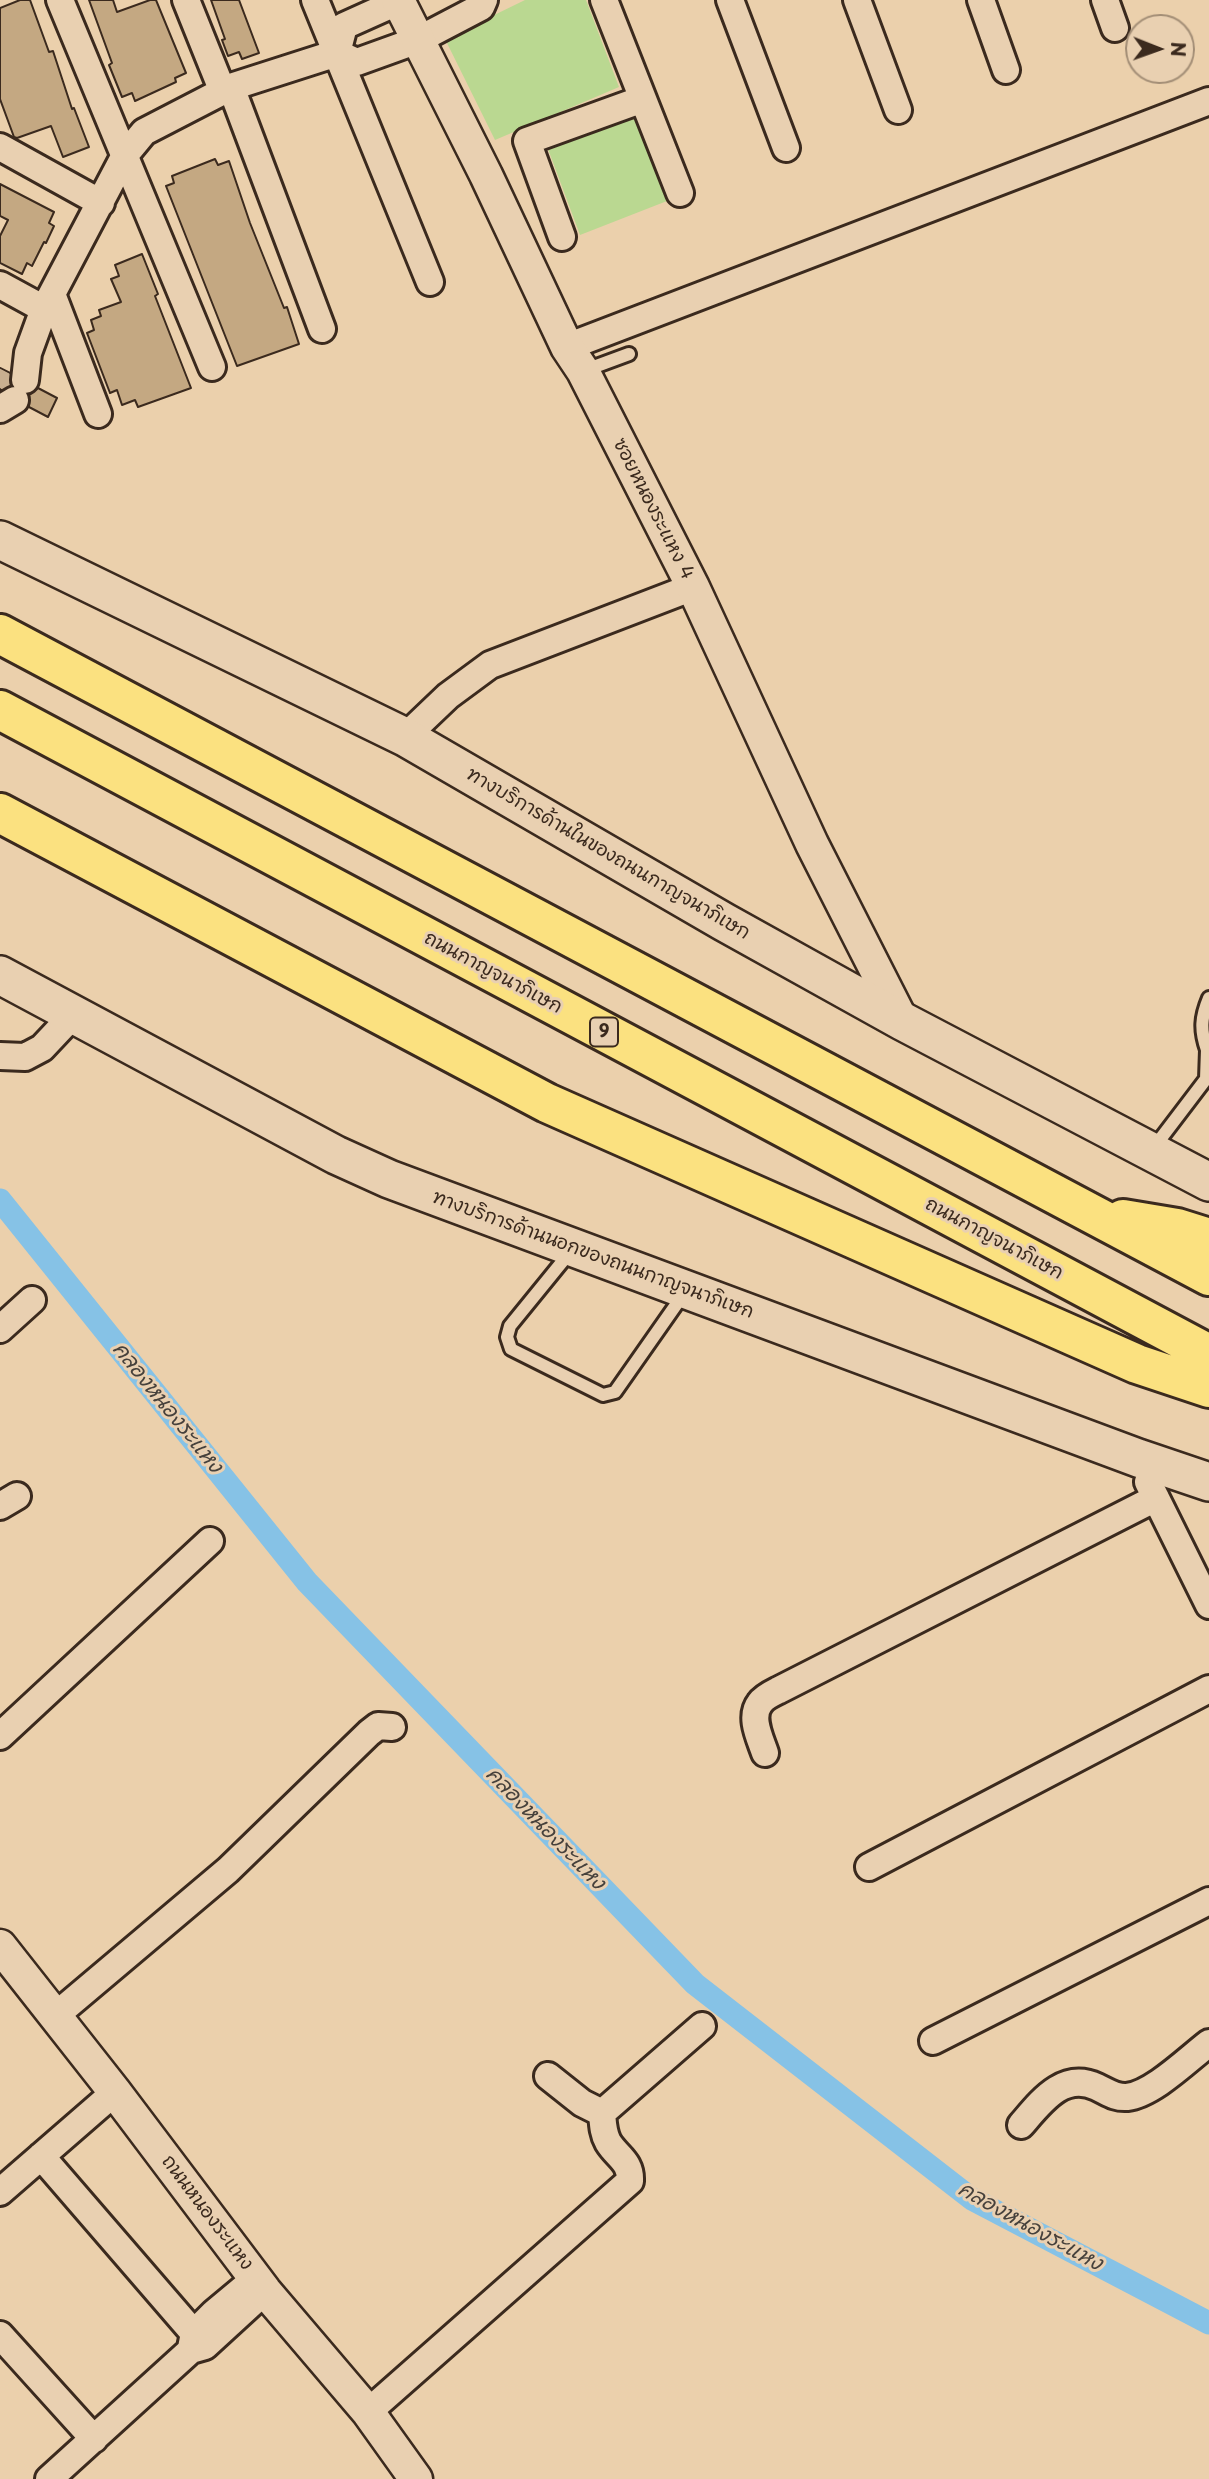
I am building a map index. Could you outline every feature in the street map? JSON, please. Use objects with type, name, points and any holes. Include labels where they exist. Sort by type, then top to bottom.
[{"type":"highway","points":[[0,634],[1209,1276]]},
{"type":"highway","name":"ถนนกาญจนาภิเษก","points":[[0,710],[1209,1354]]},
{"type":"highway","points":[[0,813],[547,1103],[1137,1364],[1209,1388]]},
{"type":"highway","points":[[1093,1215],[1177,1228],[1209,1238]]},
{"type":"main road","name":"ทางบริการด้านในของถนนกาญจนาภิเษก","points":[[0,540],[405,737],[724,922],[902,1021],[1209,1182]]},
{"type":"main road","name":"ทางบริการด้านนอกของถนนกาญจนาภิเษก","points":[[0,975],[346,1160],[390,1180],[1209,1482]]},
{"type":"street","points":[[60,0],[212,367]]},
{"type":"street","points":[[186,0],[227,90],[322,328]]},
{"type":"street","points":[[314,0],[430,282]]},
{"type":"street","points":[[12,391],[48,301],[125,155],[144,132],[227,90],[337,53],[357,62],[418,40],[481,7],[484,0]]},
{"type":"street","points":[[604,0],[680,193]]},
{"type":"street","points":[[730,0],[786,148]]},
{"type":"street","points":[[858,0],[898,110]]},
{"type":"street","points":[[981,0],[1006,70]]},
{"type":"street","points":[[1105,0],[1115,28]]},
{"type":"street","points":[[337,53],[344,26],[400,1]]},
{"type":"street","name":"ซอยหนองระแหง 4","points":[[400,1],[575,359],[693,587],[812,844],[902,1021]]},
{"type":"street","points":[[562,237],[527,141],[643,99]]},
{"type":"street","points":[[575,359],[1209,101]]},
{"type":"street","points":[[0,147],[100,203]]},
{"type":"street","points":[[0,285],[48,301],[98,414]]},
{"type":"street","points":[[405,737],[448,696],[491,665],[693,587]]},
{"type":"street","points":[[0,1056],[25,1057],[42,1048],[74,1014]]},
{"type":"street","points":[[0,1329],[32,1300]]},
{"type":"street","points":[[1138,1458],[1209,1605]]},
{"type":"street","points":[[765,1753],[755,1713],[760,1702],[1156,1498]]},
{"type":"street","points":[[0,1736],[210,1542]]},
{"type":"street","points":[[869,1867],[1209,1689]]},
{"type":"street","points":[[55,2017],[228,1870],[369,1733],[378,1726],[392,1727]]},
{"type":"street","points":[[933,2041],[1209,1901]]},
{"type":"street","name":"ถนนหนองระแหง","points":[[0,1946],[261,2285],[368,2412],[416,2479]]},
{"type":"street","points":[[602,2113],[702,2026]]},
{"type":"street","points":[[1021,2125],[1045,2097],[1058,2088],[1073,2082],[1087,2082],[1116,2097],[1130,2096],[1144,2091],[1166,2077],[1209,2043]]},
{"type":"street","points":[[548,2076],[582,2103],[602,2113]]},
{"type":"street","points":[[0,2192],[115,2092]]},
{"type":"street","points":[[368,2412],[630,2181],[630,2171],[625,2161],[609,2144],[603,2132],[602,2113]]},
{"type":"street","points":[[41,2156],[197,2343]]},
{"type":"street","points":[[49,2479],[261,2285]]},
{"type":"street","points":[[0,2335],[94,2439]]},
{"type":"lane","points":[[575,359],[629,354]]},
{"type":"lane","points":[[1152,1151],[1208,1079],[1208,1048],[1202,1034],[1201,1021],[1209,998]]},
{"type":"lane","points":[[574,1248],[510,1326],[507,1337],[511,1349],[603,1395],[615,1392],[686,1290]]},
{"type":"green space","points":[[525,0],[586,0],[619,87],[495,140],[445,39]]},
{"type":"green space","points":[[635,116],[667,201],[580,235],[548,149]]},
{"type":"building","points":[[20,0],[30,0],[49,52],[53,51],[72,109],[74,108],[89,147],[63,157],[51,126],[14,137],[0,99],[0,8]]},
{"type":"building","points":[[89,0],[113,0],[117,12],[156,0],[186,73],[175,78],[176,82],[135,101],[132,93],[122,97]]},
{"type":"building","points":[[211,0],[239,0],[259,53],[242,59],[239,52],[228,56]]},
{"type":"building","points":[[215,159],[218,165],[229,161],[250,223],[284,308],[287,307],[299,344],[237,366],[166,186],[174,183],[172,176]]},
{"type":"building","points":[[0,184],[54,212],[49,223],[54,226],[46,243],[44,242],[32,266],[27,263],[22,274],[0,263],[0,236],[8,220],[0,216]]},
{"type":"building","points":[[142,254],[158,294],[155,296],[191,388],[138,407],[135,400],[122,405],[117,390],[110,393],[87,333],[94,330],[91,320],[101,316],[99,310],[121,302],[111,279],[119,276],[115,265]]},
{"type":"building","points":[[0,368],[10,373],[10,385],[0,391]]},
{"type":"building","points":[[38,388],[57,398],[48,417],[29,407],[29,395]]},
{"type":"waterway","name":"คลองหนองระแหง","points":[[0,1200],[307,1582],[695,1984],[972,2199],[1209,2323]]},
{"type":"tunnel","points":[[0,388],[8,373]]}]
